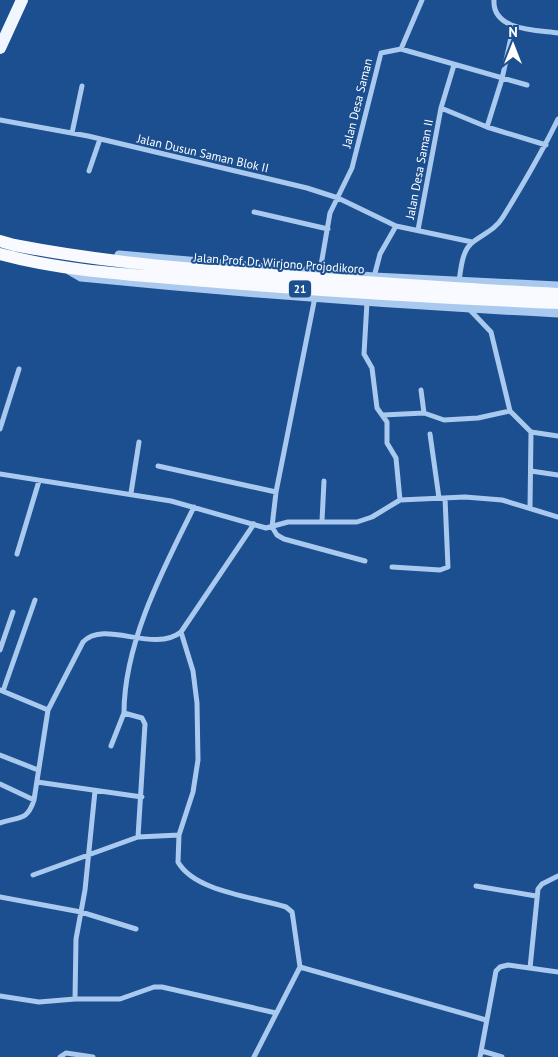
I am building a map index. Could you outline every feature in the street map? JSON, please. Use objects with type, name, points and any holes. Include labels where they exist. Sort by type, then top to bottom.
[{"type":"highway","name":"21","points":[[0,241],[44,257]]},
{"type":"highway","name":"21","points":[[0,254],[44,257],[168,282],[390,296],[558,303]]},
{"type":"highway","name":"Jalan Prof. Dr. Wirjono Projodikoro","points":[[62,260],[373,284],[558,294]]},
{"type":"main road","points":[[0,48],[22,0]]},
{"type":"street","points":[[422,0],[400,49],[527,85]]},
{"type":"street","points":[[494,0],[498,15],[513,28],[558,33]]},
{"type":"street","points":[[487,128],[502,78],[513,28]]},
{"type":"street","name":"Jalan Desa Saman","points":[[320,271],[330,213],[352,168],[379,55],[384,52],[400,49]]},
{"type":"street","name":"Jalan Desa Saman II","points":[[374,277],[380,254],[396,226],[418,230],[441,108],[454,64]]},
{"type":"street","points":[[72,133],[82,86]]},
{"type":"street","points":[[441,108],[487,128],[546,145]]},
{"type":"street","points":[[459,281],[464,257],[472,242],[491,232],[496,226],[546,145],[558,119]]},
{"type":"street","name":"Jalan Dusun Saman Blok II","points":[[0,120],[100,139],[307,188],[338,198],[396,226]]},
{"type":"street","points":[[89,171],[100,139]]},
{"type":"street","points":[[254,212],[328,229]]},
{"type":"street","points":[[418,230],[472,242]]},
{"type":"street","points":[[62,260],[72,250],[374,277],[558,286]]},
{"type":"street","points":[[168,282],[368,302],[558,312]]},
{"type":"street","points":[[315,297],[276,492],[272,527],[277,535],[284,539],[365,561]]},
{"type":"street","points":[[368,302],[364,354],[372,368],[378,408],[388,426],[386,443],[396,458],[400,500]]},
{"type":"street","points":[[469,308],[491,332],[510,412],[531,432],[558,436]]},
{"type":"street","points":[[0,429],[19,369]]},
{"type":"street","points":[[421,390],[424,413]]},
{"type":"street","points":[[383,415],[424,413],[444,420],[478,418],[510,412]]},
{"type":"street","points":[[530,508],[531,432]]},
{"type":"street","points":[[392,567],[440,570],[448,567],[442,498],[430,434]]},
{"type":"street","points":[[131,493],[139,442]]},
{"type":"street","points":[[158,466],[276,492]]},
{"type":"street","points":[[531,471],[558,475]]},
{"type":"street","points":[[0,474],[131,493],[194,506],[266,528],[288,522],[366,520],[400,500],[466,497],[502,500],[558,517]]},
{"type":"street","points":[[17,554],[39,481]]},
{"type":"street","points":[[322,522],[324,481]]},
{"type":"street","points":[[111,746],[124,713],[125,686],[136,639],[170,555],[194,506]]},
{"type":"street","points":[[0,823],[27,815],[34,800],[48,710],[87,637],[101,634],[136,639],[168,639],[181,632],[254,524]]},
{"type":"street","points":[[35,600],[2,690],[48,710]]},
{"type":"street","points":[[0,650],[13,612]]},
{"type":"street","points":[[181,632],[193,671],[198,760],[193,792],[179,835],[178,862],[189,877],[233,893],[286,907],[292,912],[300,967],[254,1057]]},
{"type":"street","points":[[124,713],[142,718],[145,724],[142,797],[138,837]]},
{"type":"street","points":[[0,755],[38,770]]},
{"type":"street","points":[[37,782],[142,797]]},
{"type":"street","points":[[0,784],[34,800]]},
{"type":"street","points":[[75,999],[76,939],[81,912],[95,791]]},
{"type":"street","points":[[33,875],[88,857],[138,837],[179,835]]},
{"type":"street","points":[[530,968],[536,896],[542,884],[558,876]]},
{"type":"street","points":[[476,886],[536,896]]},
{"type":"street","points":[[0,896],[81,912],[136,929]]},
{"type":"street","points":[[502,1057],[481,1054],[496,971],[500,967],[508,965],[558,972]]},
{"type":"street","points":[[300,967],[486,1020]]},
{"type":"street","points":[[0,996],[39,1002],[75,999],[120,999],[154,986],[227,1000],[276,1013]]},
{"type":"street","points":[[60,1057],[66,1053],[93,1057]]}]
